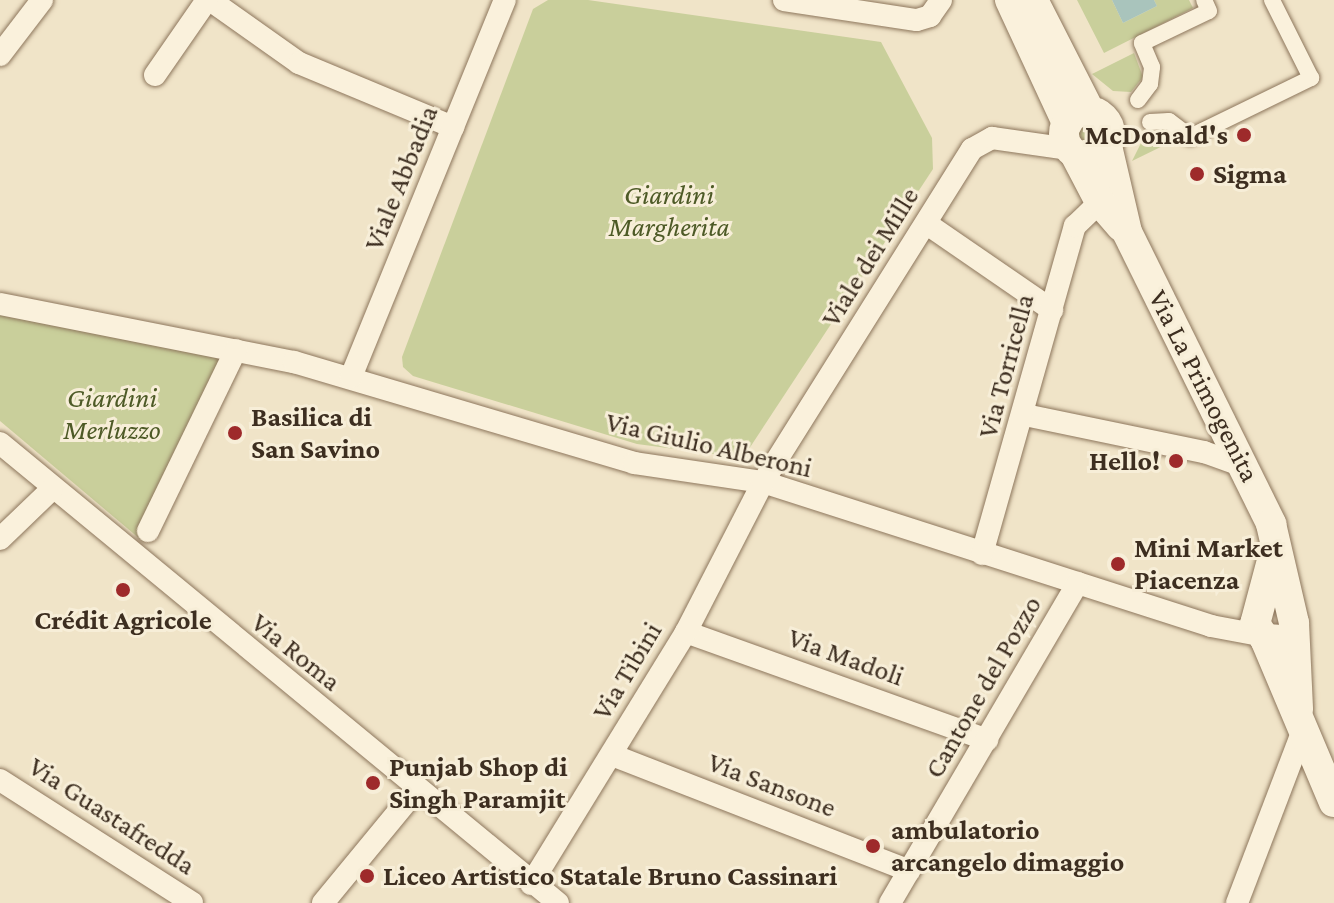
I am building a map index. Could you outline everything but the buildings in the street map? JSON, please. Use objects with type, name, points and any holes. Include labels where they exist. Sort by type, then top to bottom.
[{"type":"main road","points":[[1010,0],[1075,134],[1097,155],[1107,146]]},
{"type":"main road","points":[[1033,0],[1075,134]]},
{"type":"main road","name":"Via La Primogenita","points":[[1127,232],[1100,202],[1075,134],[1109,125],[1107,146],[1127,232],[1246,467],[1277,542],[1272,623],[1301,718],[1334,802]]},
{"type":"street","points":[[0,55],[42,0]]},
{"type":"street","points":[[155,75],[209,0],[299,63],[453,127]]},
{"type":"street","name":"Viale Abbadia","points":[[351,377],[505,0]]},
{"type":"street","points":[[784,0],[917,20],[930,16],[941,0]]},
{"type":"street","points":[[1138,100],[1150,84],[1152,67],[1142,43],[1209,11],[1204,0]]},
{"type":"street","points":[[1150,122],[1169,121],[1190,137],[1311,78],[1272,0]]},
{"type":"street","name":"Viale dei Mille","points":[[763,482],[981,142],[1075,134]]},
{"type":"street","name":"Via Torricella","points":[[982,554],[1025,415],[1075,226],[1100,202]]},
{"type":"street","points":[[927,224],[1052,310]]},
{"type":"street","name":"Via Giulio Alberoni","points":[[0,304],[236,350],[351,377],[634,463],[763,482],[1211,626],[1272,623]]},
{"type":"street","points":[[148,531],[236,350]]},
{"type":"street","points":[[1025,415],[1204,452],[1246,467]]},
{"type":"street","name":"Via Roma","points":[[0,443],[543,896]]},
{"type":"street","name":"Via Tibini","points":[[543,896],[612,755],[686,632],[763,482]]},
{"type":"street","points":[[0,539],[52,489]]},
{"type":"street","name":"Cantone del Pozzo","points":[[890,903],[1078,583]]},
{"type":"street","name":"Via Madoli","points":[[686,632],[987,740]]},
{"type":"street","points":[[1237,903],[1301,718]]},
{"type":"street","name":"Via Sansone","points":[[612,755],[909,871]]},
{"type":"street","name":"Via Guastafredda","points":[[0,780],[192,903]]},
{"type":"street","points":[[323,903],[417,789]]},
{"type":"green space","name":"Giardini Margherita","points":[[548,0],[588,0],[881,42],[932,138],[933,169],[743,458],[637,444],[413,376],[403,367],[402,357],[533,9]]},
{"type":"green space","points":[[1077,0],[1112,0],[1123,23],[1157,6],[1154,0],[1189,0],[1193,8],[1104,53]]},
{"type":"green space","points":[[1134,53],[1143,77],[1131,92],[1113,91],[1092,74]]},
{"type":"green space","points":[[1088,120],[1097,124],[1101,133],[1097,142],[1088,146],[1079,142],[1075,133],[1079,124]]},
{"type":"green space","points":[[1163,129],[1177,139],[1132,161],[1144,137]]},
{"type":"green space","name":"Giardini Merluzzo","points":[[0,315],[227,360],[140,539],[0,421]]},
{"type":"water","points":[[1112,0],[1154,0],[1157,6],[1123,23]]},
{"type":"place","name":"McDonald's","points":[[1244,135]]},
{"type":"place","name":"Sigma","points":[[1197,174]]},
{"type":"place","name":"Basilica di San Savino","points":[[235,433]]},
{"type":"place","name":"Hello!","points":[[1176,461]]},
{"type":"place","name":"Mini Market Piacenza","points":[[1118,564]]},
{"type":"place","name":"Crédit Agricole","points":[[123,590]]},
{"type":"place","name":"Punjab Shop di Singh Paramjit","points":[[373,783]]},
{"type":"place","name":"ambulatorio arcangelo dimaggio","points":[[873,846]]},
{"type":"place","name":"Liceo Artistico Statale Bruno Cassinari","points":[[367,876]]}]
